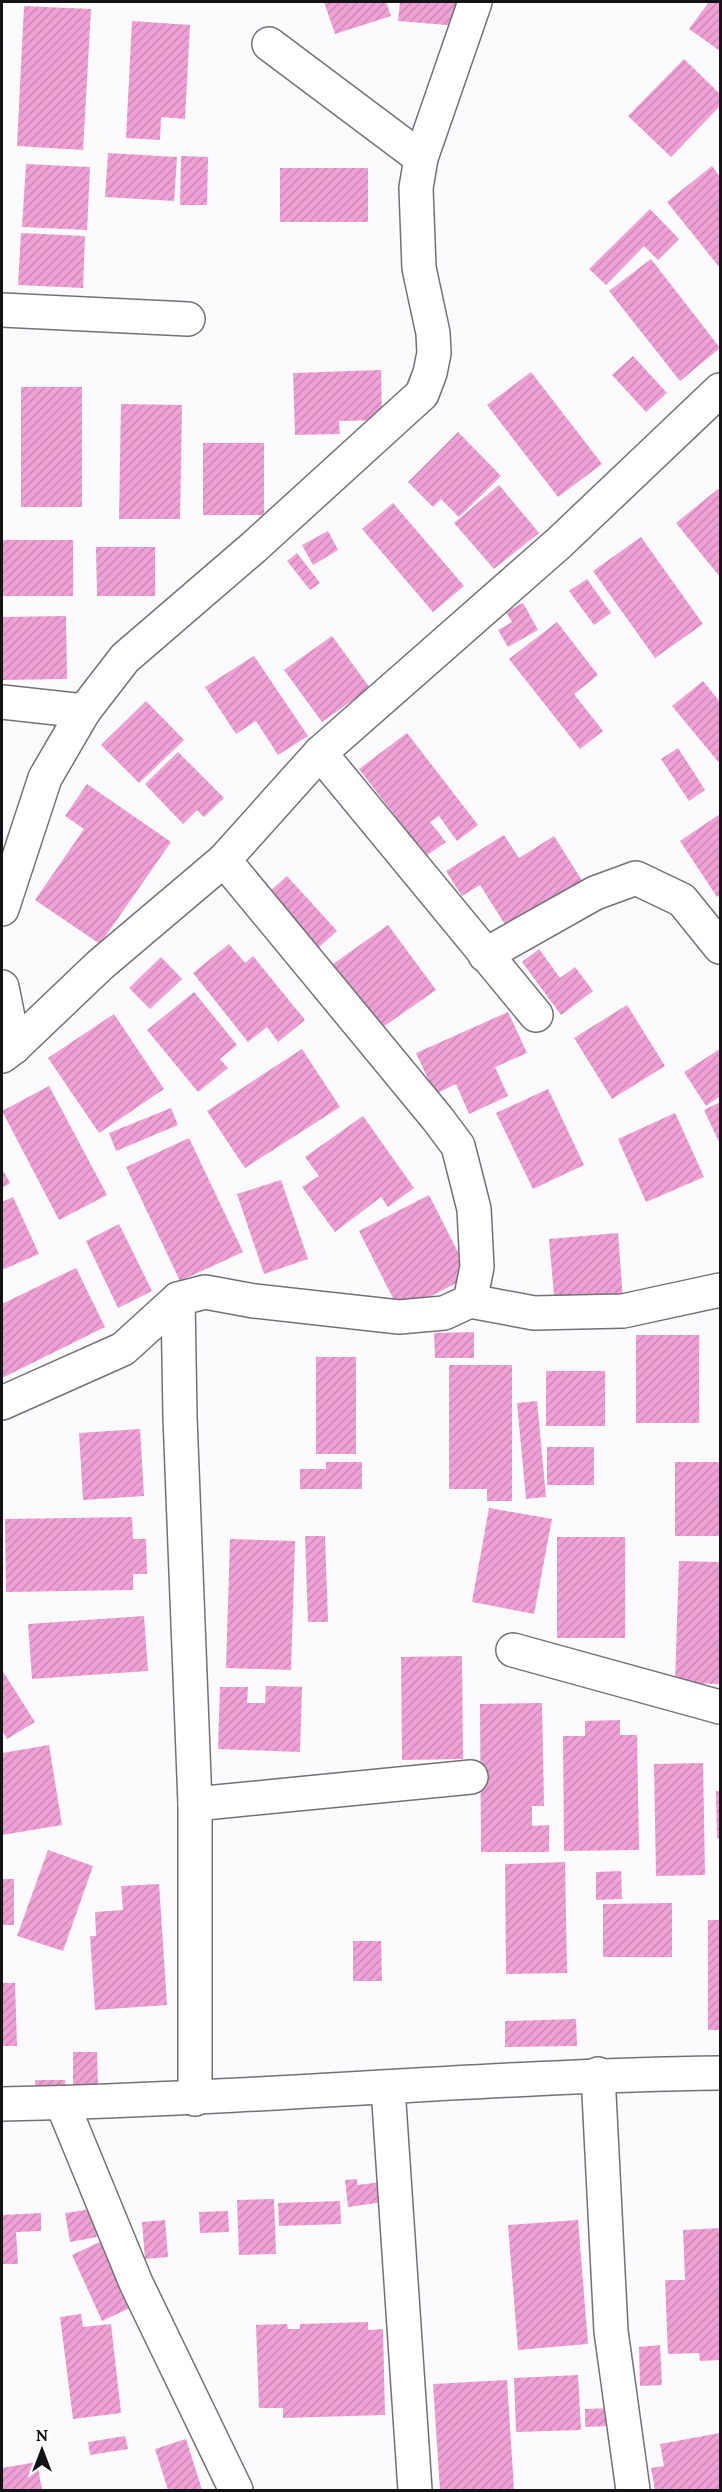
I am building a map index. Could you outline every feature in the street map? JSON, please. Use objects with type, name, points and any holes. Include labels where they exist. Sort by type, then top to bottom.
[{"type":"street","points":[[2,909],[45,778],[84,711],[125,658],[255,547],[422,394],[434,353],[433,333],[419,268],[416,188],[421,158],[475,2]]},
{"type":"street","points":[[269,44],[421,158]]},
{"type":"street","points":[[2,310],[188,319]]},
{"type":"street","points":[[8,1051],[100,965],[224,860],[320,753],[559,543],[720,390]]},
{"type":"street","points":[[2,702],[84,711]]},
{"type":"street","points":[[320,753],[536,1015]]},
{"type":"street","points":[[224,860],[458,1146],[474,1209],[477,1268],[470,1301]]},
{"type":"street","points":[[485,955],[595,893],[636,878],[682,900],[720,947]]},
{"type":"street","points":[[2,987],[8,1051]]},
{"type":"street","points":[[2,1403],[123,1349],[178,1299],[205,1292],[255,1301],[399,1317],[444,1312],[470,1301],[534,1313],[623,1311],[720,1290]]},
{"type":"street","points":[[178,1299],[180,1417],[195,1804],[195,2099]]},
{"type":"street","points":[[513,1650],[720,1707]]},
{"type":"street","points":[[195,1804],[471,1777]]},
{"type":"street","points":[[2,2104],[195,2099],[598,2074],[720,2073]]},
{"type":"street","points":[[598,2074],[611,2331],[633,2490]]},
{"type":"street","points":[[388,2088],[415,2490]]},
{"type":"street","points":[[62,2103],[136,2283],[236,2490]]},
{"type":"building","points":[[324,2],[386,2],[391,16],[335,34]]},
{"type":"building","points":[[400,2],[461,2],[459,26],[398,21]]},
{"type":"building","points":[[709,2],[720,2],[720,51],[689,29]]},
{"type":"building","points":[[24,6],[91,9],[83,150],[17,146]]},
{"type":"building","points":[[132,21],[190,25],[185,119],[161,117],[160,140],[126,138]]},
{"type":"building","points":[[684,59],[720,94],[720,106],[671,157],[628,116]]},
{"type":"building","points":[[108,153],[177,157],[174,201],[105,197]]},
{"type":"building","points":[[181,156],[208,157],[207,205],[180,205]]},
{"type":"building","points":[[26,164],[90,167],[87,230],[22,227]]},
{"type":"building","points":[[712,166],[720,177],[720,268],[667,202]]},
{"type":"building","points":[[280,168],[368,168],[368,222],[280,222]]},
{"type":"building","points":[[650,209],[679,239],[658,260],[644,246],[606,285],[589,269]]},
{"type":"building","points":[[21,233],[85,236],[83,288],[18,285]]},
{"type":"building","points":[[651,259],[720,348],[680,381],[609,291]]},
{"type":"building","points":[[633,356],[667,393],[646,412],[612,375]]},
{"type":"building","points":[[381,370],[382,420],[339,421],[340,434],[295,435],[293,373]]},
{"type":"building","points":[[531,372],[602,464],[558,497],[487,405]]},
{"type":"building","points":[[21,387],[82,387],[82,507],[21,507]]},
{"type":"building","points":[[121,404],[182,405],[180,519],[119,519]]},
{"type":"building","points":[[458,432],[501,476],[459,517],[441,499],[433,507],[408,482]]},
{"type":"building","points":[[203,443],[264,443],[264,515],[203,515]]},
{"type":"building","points":[[499,485],[539,533],[494,569],[454,523]]},
{"type":"building","points":[[718,489],[720,492],[720,577],[676,523]]},
{"type":"building","points":[[393,503],[464,586],[433,612],[362,529]]},
{"type":"building","points":[[328,531],[338,550],[313,565],[302,545]]},
{"type":"building","points":[[641,537],[703,624],[655,658],[593,571]]},
{"type":"building","points":[[2,540],[73,540],[73,596],[2,596]]},
{"type":"building","points":[[96,547],[155,547],[155,596],[97,596]]},
{"type":"building","points":[[297,553],[320,583],[310,590],[287,561]]},
{"type":"building","points":[[587,579],[611,613],[594,625],[569,591]]},
{"type":"building","points":[[523,603],[538,630],[508,647],[498,630],[512,622],[506,612]]},
{"type":"building","points":[[66,616],[67,679],[2,680],[2,617]]},
{"type":"building","points":[[557,622],[598,675],[574,694],[603,731],[580,749],[509,659]]},
{"type":"building","points":[[332,636],[370,688],[322,722],[284,670]]},
{"type":"building","points":[[254,656],[308,736],[278,755],[256,721],[236,734],[205,687]]},
{"type":"building","points":[[703,681],[720,702],[720,764],[672,706]]},
{"type":"building","points":[[146,701],[184,740],[139,783],[101,745]]},
{"type":"building","points":[[407,733],[478,825],[457,841],[439,816],[430,822],[446,842],[426,856],[359,769]]},
{"type":"building","points":[[678,748],[705,790],[689,801],[661,759]]},
{"type":"building","points":[[178,752],[224,798],[204,817],[197,810],[183,824],[145,784]]},
{"type":"building","points":[[87,784],[171,842],[100,944],[35,900],[84,829],[65,816]]},
{"type":"building","points":[[720,814],[720,895],[717,897],[680,841]]},
{"type":"building","points":[[504,835],[519,858],[554,836],[586,887],[511,934],[480,885],[462,896],[446,871]]},
{"type":"building","points":[[287,876],[337,931],[308,957],[259,901]]},
{"type":"building","points":[[388,925],[436,990],[373,1034],[326,969]]},
{"type":"building","points":[[229,944],[245,963],[253,956],[305,1020],[278,1042],[267,1027],[248,1042],[193,973]]},
{"type":"building","points":[[539,949],[560,978],[575,967],[593,991],[561,1015],[522,962]]},
{"type":"building","points":[[161,957],[182,979],[150,1009],[129,988]]},
{"type":"building","points":[[194,992],[237,1045],[220,1059],[228,1068],[198,1092],[147,1030]]},
{"type":"building","points":[[627,1005],[665,1066],[612,1099],[574,1038]]},
{"type":"building","points":[[508,1012],[527,1053],[495,1067],[508,1096],[469,1114],[456,1084],[435,1094],[416,1053]]},
{"type":"building","points":[[114,1014],[164,1089],[99,1133],[48,1058]]},
{"type":"building","points":[[302,1049],[340,1107],[245,1168],[207,1111]]},
{"type":"building","points":[[720,1049],[720,1096],[706,1106],[684,1072]]},
{"type":"building","points":[[49,1086],[107,1195],[59,1220],[2,1111]]},
{"type":"building","points":[[548,1089],[584,1165],[533,1189],[496,1113]]},
{"type":"building","points":[[720,1102],[720,1144],[704,1110]]},
{"type":"building","points":[[171,1108],[178,1125],[116,1151],[109,1133]]},
{"type":"building","points":[[675,1113],[704,1177],[646,1202],[618,1139]]},
{"type":"building","points":[[363,1116],[414,1188],[388,1207],[381,1197],[335,1232],[302,1187],[319,1176],[305,1157]]},
{"type":"building","points":[[189,1138],[243,1252],[180,1281],[126,1167]]},
{"type":"building","points":[[2,1169],[10,1183],[2,1188]]},
{"type":"building","points":[[281,1180],[308,1259],[264,1274],[237,1194]]},
{"type":"building","points":[[429,1195],[470,1276],[400,1312],[359,1231]]},
{"type":"building","points":[[13,1197],[39,1254],[2,1270],[2,1202]]},
{"type":"building","points":[[119,1224],[152,1291],[118,1308],[86,1241]]},
{"type":"building","points":[[618,1233],[623,1300],[555,1306],[549,1239]]},
{"type":"building","points":[[76,1268],[105,1327],[2,1378],[2,1304]]},
{"type":"building","points":[[474,1332],[474,1358],[435,1358],[434,1333]]},
{"type":"building","points":[[636,1335],[699,1335],[699,1423],[636,1423]]},
{"type":"building","points":[[316,1357],[356,1357],[356,1454],[316,1454]]},
{"type":"building","points":[[449,1365],[512,1365],[512,1501],[487,1501],[487,1489],[449,1489]]},
{"type":"building","points":[[546,1371],[605,1371],[605,1426],[546,1426]]},
{"type":"building","points":[[537,1401],[546,1497],[526,1499],[517,1403]]},
{"type":"building","points":[[140,1429],[144,1496],[83,1500],[79,1433]]},
{"type":"building","points":[[547,1447],[594,1447],[594,1485],[547,1485]]},
{"type":"building","points":[[326,1462],[362,1462],[362,1489],[300,1489],[300,1469],[326,1469]]},
{"type":"building","points":[[675,1462],[720,1462],[720,1536],[675,1536]]},
{"type":"building","points":[[489,1508],[552,1519],[534,1614],[472,1602]]},
{"type":"building","points":[[132,1517],[133,1539],[146,1539],[147,1574],[133,1574],[133,1590],[6,1592],[5,1519]]},
{"type":"building","points":[[305,1536],[325,1536],[328,1622],[308,1622]]},
{"type":"building","points":[[557,1537],[625,1537],[625,1638],[557,1638]]},
{"type":"building","points":[[230,1539],[295,1541],[291,1670],[226,1668]]},
{"type":"building","points":[[679,1561],[720,1562],[720,1684],[675,1683]]},
{"type":"building","points":[[144,1616],[148,1671],[32,1679],[28,1624]]},
{"type":"building","points":[[462,1656],[463,1759],[402,1760],[401,1657]]},
{"type":"building","points":[[2,1670],[35,1722],[7,1739],[2,1730]]},
{"type":"building","points":[[266,1686],[302,1687],[300,1752],[218,1749],[220,1687],[248,1687],[247,1703],[265,1703]]},
{"type":"building","points":[[542,1703],[544,1806],[532,1806],[532,1826],[549,1825],[549,1852],[481,1852],[480,1704]]},
{"type":"building","points":[[620,1720],[620,1735],[637,1735],[639,1850],[564,1851],[563,1736],[585,1736],[585,1721]]},
{"type":"building","points":[[49,1745],[62,1825],[2,1835],[2,1753]]},
{"type":"building","points":[[703,1763],[705,1875],[656,1876],[654,1764]]},
{"type":"building","points":[[716,1791],[720,1791],[720,1838],[717,1838]]},
{"type":"building","points":[[48,1850],[93,1866],[63,1951],[17,1936]]},
{"type":"building","points":[[565,1862],[567,1973],[506,1974],[505,1864]]},
{"type":"building","points":[[621,1871],[622,1899],[596,1900],[596,1872]]},
{"type":"building","points":[[2,1879],[14,1879],[14,1925],[2,1925]]},
{"type":"building","points":[[159,1884],[167,2005],[95,2010],[90,1936],[96,1936],[95,1912],[123,1910],[121,1886]]},
{"type":"building","points":[[672,1903],[672,1957],[603,1957],[603,1904]]},
{"type":"building","points":[[708,1920],[720,1920],[720,2030],[708,2030]]},
{"type":"building","points":[[353,1941],[381,1941],[382,1981],[353,1981]]},
{"type":"building","points":[[2,1983],[15,1983],[17,2046],[2,2046]]},
{"type":"building","points":[[576,2019],[577,2046],[505,2047],[505,2021]]},
{"type":"building","points":[[73,2052],[97,2052],[98,2085],[73,2085]]},
{"type":"building","points":[[35,2080],[65,2080],[65,2099],[35,2099]]},
{"type":"building","points":[[357,2179],[357,2185],[382,2182],[384,2202],[348,2207],[345,2180]]},
{"type":"building","points":[[274,2199],[276,2254],[239,2255],[237,2200]]},
{"type":"building","points":[[340,2201],[341,2224],[279,2226],[278,2203]]},
{"type":"building","points":[[92,2209],[97,2237],[70,2242],[65,2213]]},
{"type":"building","points":[[228,2211],[229,2232],[200,2233],[199,2212]]},
{"type":"building","points":[[41,2213],[41,2231],[16,2232],[18,2264],[2,2264],[2,2215]]},
{"type":"building","points":[[165,2220],[168,2257],[145,2259],[142,2222]]},
{"type":"building","points":[[578,2220],[588,2344],[518,2350],[508,2225]]},
{"type":"building","points":[[720,2228],[720,2360],[700,2361],[699,2353],[668,2354],[665,2280],[685,2280],[683,2230]]},
{"type":"building","points":[[100,2242],[130,2308],[102,2321],[72,2255]]},
{"type":"building","points":[[81,2314],[83,2327],[111,2324],[121,2413],[73,2419],[60,2317]]},
{"type":"building","points":[[368,2322],[368,2330],[383,2329],[385,2415],[283,2418],[283,2408],[259,2408],[256,2325],[287,2324],[288,2329],[300,2329],[300,2324]]},
{"type":"building","points":[[660,2345],[662,2385],[640,2386],[639,2347]]},
{"type":"building","points":[[578,2375],[581,2430],[516,2432],[514,2378]]},
{"type":"building","points":[[507,2380],[514,2490],[440,2490],[433,2384]]},
{"type":"building","points":[[612,2408],[612,2426],[585,2427],[585,2409]]},
{"type":"building","points":[[720,2433],[720,2490],[655,2490],[651,2468],[664,2466],[660,2444]]},
{"type":"building","points":[[125,2436],[128,2449],[90,2455],[88,2442]]},
{"type":"building","points":[[186,2439],[202,2490],[168,2490],[155,2449]]},
{"type":"building","points":[[37,2462],[42,2490],[2,2490],[2,2468]]}]
